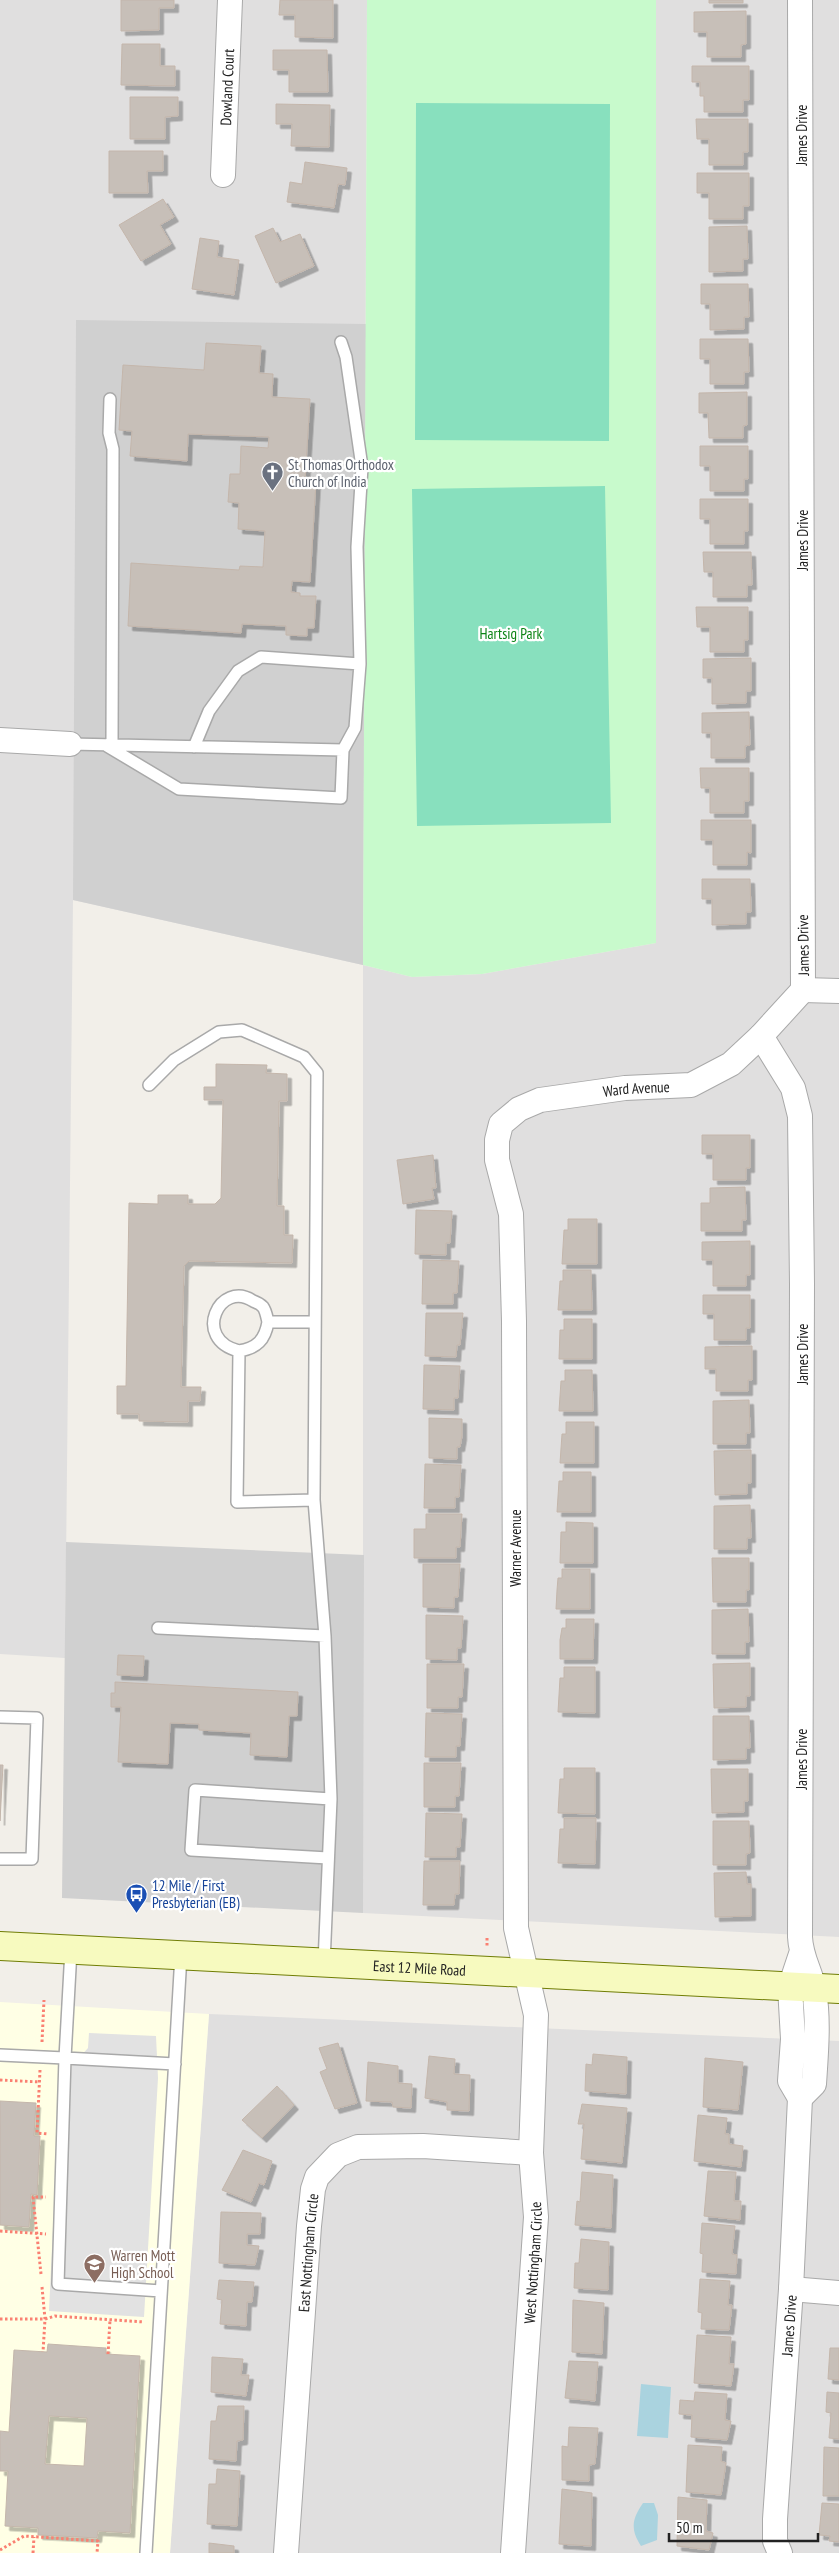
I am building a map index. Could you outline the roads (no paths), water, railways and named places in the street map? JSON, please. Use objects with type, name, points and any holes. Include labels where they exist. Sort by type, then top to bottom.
[{"type":"main road","name":"East 12 Mile Road","points":[[0,1946],[814,1988]]},
{"type":"street","name":"Dowland Court","points":[[224,175],[230,0]]},
{"type":"street","name":"James Drive","points":[[780,2553],[775,2541],[791,2289],[800,2098],[814,2084],[817,2040],[814,1988],[801,1954],[802,1275],[800,1116],[793,1088],[761,1036],[803,990],[800,0]]},
{"type":"street","points":[[0,740],[70,744]]},
{"type":"street","points":[[803,990],[839,991]]},
{"type":"street","name":"Ward Avenue","points":[[501,1124],[519,1110],[540,1100],[625,1088],[691,1085],[731,1064],[761,1036]]},
{"type":"street","name":"Warner Avenue","points":[[501,1124],[496,1140],[497,1160],[511,1214],[514,1321],[516,1928],[527,1973]]},
{"type":"street","name":"West Nottingham Circle","points":[[513,2553],[535,2225],[535,2186],[531,2153],[536,2015],[527,1973]]},
{"type":"street","name":"East Nottingham Circle","points":[[286,2553],[312,2188],[317,2177],[338,2155],[370,2146],[531,2153]]},
{"type":"street","points":[[791,2289],[839,2293]]},
{"type":"lane","points":[[110,746],[179,788],[341,798],[343,750],[355,728],[360,664],[357,547],[362,467],[346,357],[341,342]]},
{"type":"lane","points":[[110,399],[114,564],[110,746]]},
{"type":"lane","points":[[194,747],[209,710],[238,671],[262,657],[360,664]]},
{"type":"lane","points":[[70,744],[343,750]]},
{"type":"lane","points":[[149,1085],[174,1060],[219,1032],[242,1030],[304,1057],[317,1073],[314,1500],[325,1636],[331,1799],[324,1963]]},
{"type":"lane","points":[[247,1296],[263,1307],[268,1322],[266,1333],[260,1342],[250,1349],[239,1351],[228,1348],[220,1341],[214,1330],[215,1312],[221,1303],[231,1297],[247,1296]]},
{"type":"lane","points":[[268,1322],[315,1322]]},
{"type":"lane","points":[[239,1351],[237,1502],[314,1500]]},
{"type":"lane","points":[[158,1628],[325,1636]]},
{"type":"lane","points":[[0,1717],[37,1718],[32,1859],[0,1859]]},
{"type":"lane","points":[[328,1858],[191,1850],[195,1790],[331,1799]]},
{"type":"lane","points":[[71,1950],[65,2058],[58,2284],[162,2291]]},
{"type":"lane","points":[[146,2553],[181,1955]]},
{"type":"lane","points":[[0,2055],[175,2064]]},
{"type":"water","points":[[641,2384],[671,2387],[668,2438],[637,2436]]},
{"type":"water","points":[[643,2503],[654,2503],[658,2515],[657,2540],[641,2546],[635,2534],[634,2524],[636,2514]]},
{"type":"place","name":"St Thomas Orthodox Church of India","points":[[272,492]]},
{"type":"place","name":"12 Mile / First Presbyterian (EB)","points":[[136,1913]]},
{"type":"place","name":"Warren Mott High School","points":[[95,2283]]},
{"type":"park label","name":"Hartsig Park","points":[[511,633]]}]
